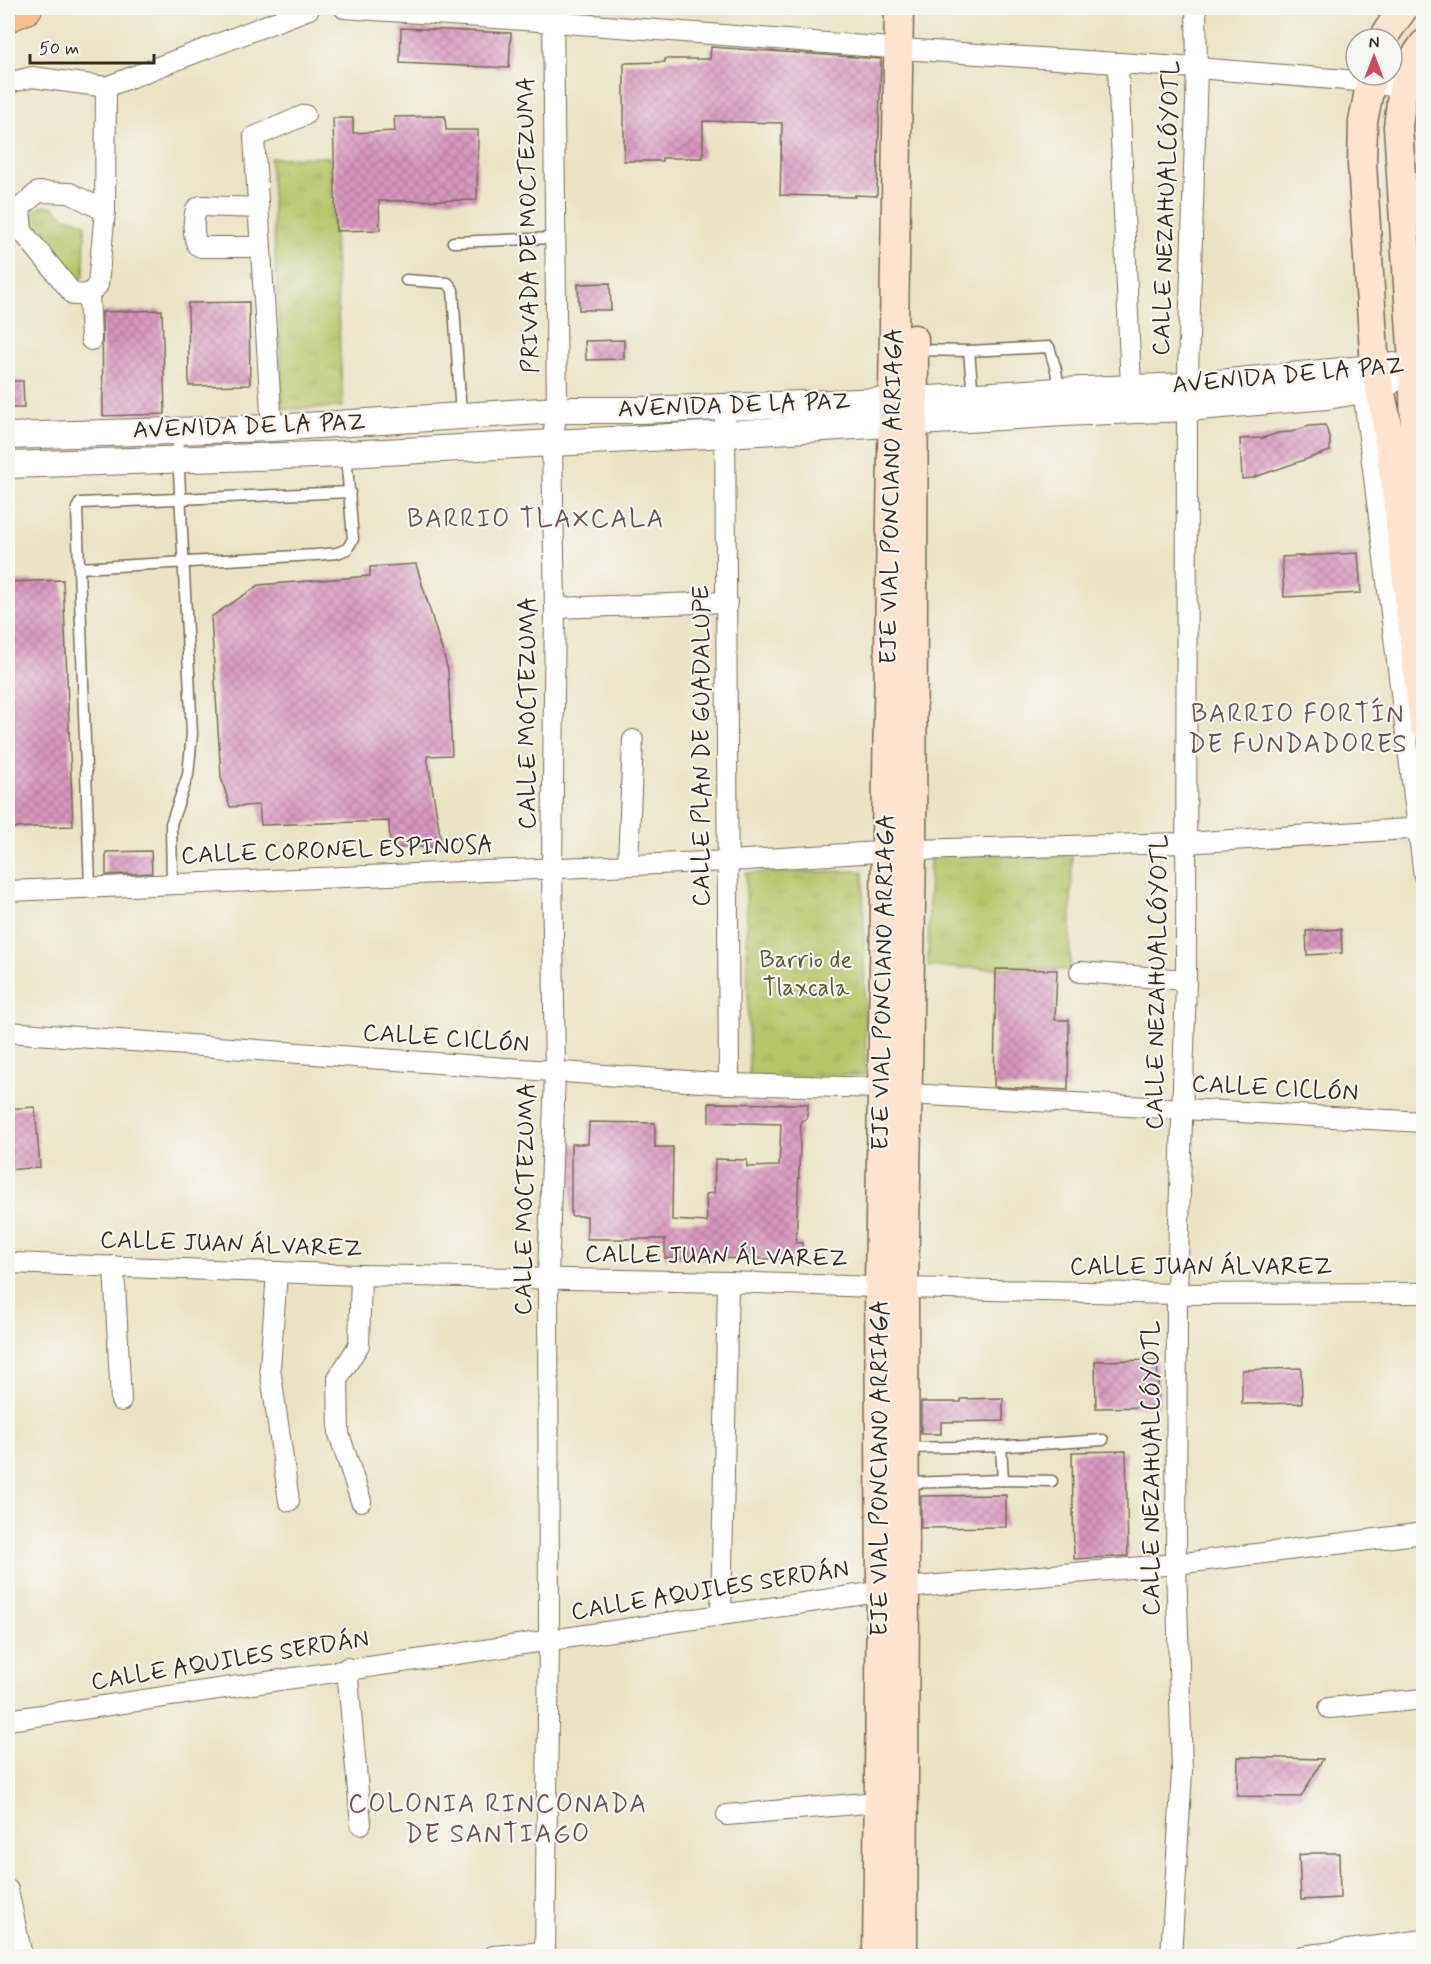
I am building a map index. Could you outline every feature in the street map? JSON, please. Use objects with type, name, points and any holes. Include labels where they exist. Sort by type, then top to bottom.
[{"type":"main road","points":[[8,16],[26,8]]},
{"type":"main road","name":"EJE VIAL PONCIANO ARRIAGA","points":[[899,8],[908,49],[914,350],[904,412]]},
{"type":"main road","name":"EJE VIAL PONCIANO ARRIAGA","points":[[903,1956],[893,1589],[892,1288],[908,49],[914,8]]},
{"type":"main road","points":[[1385,26],[1404,8]]},
{"type":"main road","points":[[1424,44],[1410,64],[1398,128],[1420,371],[1416,459],[1424,547]]},
{"type":"main road","points":[[1370,87],[1363,122],[1362,164],[1378,388],[1397,498],[1424,725]]},
{"type":"main road","points":[[1370,442],[1378,388]]},
{"type":"main road","points":[[1378,388],[1403,417],[1416,459]]},
{"type":"main road","name":"EJE VIAL PONCIANO ARRIAGA","points":[[877,1956],[879,1802],[893,1589],[905,1483],[892,1288]]},
{"type":"street","points":[[344,8],[553,15],[908,49],[1344,77]]},
{"type":"street","name":"CALLE NEZAHUALCÓYOTL","points":[[1171,1956],[1182,1771],[1176,1564],[1177,1294],[1186,980],[1187,397],[1197,68],[1196,8]]},
{"type":"street","points":[[8,83],[32,77],[106,87],[309,9]]},
{"type":"street","name":"PRIVADA DE MOCTEZUMA","points":[[552,442],[557,410],[553,15]]},
{"type":"street","points":[[1118,63],[1131,389]]},
{"type":"street","points":[[105,211],[70,193],[38,192],[21,208],[22,231],[74,295],[89,294],[98,285],[105,211],[106,87]]},
{"type":"street","points":[[1397,87],[1404,89]]},
{"type":"street","points":[[272,428],[254,137],[305,115]]},
{"type":"street","points":[[258,208],[201,206],[196,209],[194,215],[194,238],[197,245],[201,247],[261,248]]},
{"type":"street","points":[[89,294],[91,340]]},
{"type":"street","name":"AVENIDA DE LA PAZ","points":[[8,465],[346,453],[726,434],[904,412],[1061,402],[1378,388],[1420,371]]},
{"type":"street","name":"AVENIDA DE LA PAZ","points":[[8,436],[272,428],[557,410],[726,407],[904,412],[973,397],[1061,402],[1131,389],[1187,397]]},
{"type":"street","name":"CALLE PLAN DE GUADALUPE","points":[[726,407],[729,1084]]},
{"type":"street","points":[[642,410],[643,438]]},
{"type":"street","name":"CALLE MOCTEZUMA","points":[[544,1954],[549,1641],[548,1278],[555,1072],[552,868],[555,608],[552,442]]},
{"type":"street","points":[[1370,442],[1420,828],[1424,876]]},
{"type":"street","points":[[555,608],[727,602]]},
{"type":"street","points":[[628,864],[633,740]]},
{"type":"street","name":"CALLE CORONEL ESPINOSA","points":[[8,891],[729,861],[899,851],[1185,843],[1420,828]]},
{"type":"street","points":[[1080,972],[1186,980]]},
{"type":"street","name":"CALLE CICLÓN","points":[[8,1032],[729,1084],[895,1091],[1424,1122]]},
{"type":"street","name":"CALLE JUAN ÁLVAREZ","points":[[8,1263],[361,1275],[728,1282],[892,1288],[1177,1294],[1424,1293]]},
{"type":"street","points":[[114,1266],[121,1401]]},
{"type":"street","points":[[277,1272],[270,1368],[289,1501]]},
{"type":"street","points":[[361,1275],[358,1345],[338,1378],[339,1434],[361,1501]]},
{"type":"street","points":[[721,1615],[728,1282]]},
{"type":"street","name":"CALLE AQUILES SERDÁN","points":[[8,1720],[347,1668],[549,1641],[893,1589],[1176,1564],[1424,1533]]},
{"type":"street","points":[[347,1668],[361,1824]]},
{"type":"street","points":[[1329,1708],[1424,1699]]},
{"type":"street","points":[[727,1815],[879,1802]]},
{"type":"street","points":[[8,1890],[22,1956]]},
{"type":"street","points":[[1303,1956],[1424,1940]]},
{"type":"street","points":[[492,1956],[544,1954]]},
{"type":"lane","points":[[453,242],[555,238]]},
{"type":"lane","points":[[406,280],[448,283],[453,290],[461,416]]},
{"type":"lane","points":[[914,350],[969,351],[1049,347],[1056,370],[1061,402]]},
{"type":"lane","points":[[969,351],[973,397]]},
{"type":"lane","points":[[172,883],[171,824],[188,775],[192,734],[177,430]]},
{"type":"lane","points":[[80,568],[315,555],[337,553],[347,549],[353,539],[346,453]]},
{"type":"lane","points":[[90,887],[77,508],[80,503],[350,492]]},
{"type":"lane","points":[[904,1448],[1001,1446],[1103,1440]]},
{"type":"lane","points":[[1001,1446],[1003,1480]]},
{"type":"lane","points":[[905,1483],[1052,1481]]},
{"type":"green space","points":[[330,157],[343,407],[283,409],[270,158]]},
{"type":"green space","points":[[46,206],[53,207],[65,217],[85,223],[84,276],[78,282],[74,283],[29,227],[36,211]]},
{"type":"green space","points":[[930,853],[1072,856],[1070,970],[928,967]]},
{"type":"green space","name":"Barrio de Tlaxcala","points":[[863,871],[866,1075],[749,1077],[746,873]]},
{"type":"building","points":[[401,28],[511,33],[509,68],[400,63]]},
{"type":"building","points":[[711,47],[881,59],[877,196],[780,195],[782,123],[703,121],[703,158],[624,161],[624,63],[665,62],[665,59],[710,59]]},
{"type":"building","points":[[445,116],[446,130],[478,130],[477,200],[379,201],[380,230],[336,231],[333,118],[353,118],[353,133],[395,131],[394,117]]},
{"type":"building","points":[[610,283],[611,310],[579,310],[578,284]]},
{"type":"building","points":[[249,302],[250,385],[189,386],[188,303]]},
{"type":"building","points":[[162,310],[165,414],[103,416],[102,312]]},
{"type":"building","points":[[624,340],[624,359],[586,360],[585,341]]},
{"type":"building","points":[[8,381],[23,381],[24,408],[8,408]]},
{"type":"building","points":[[1325,425],[1330,438],[1330,451],[1252,478],[1242,479],[1240,439],[1263,438],[1309,426]]},
{"type":"building","points":[[1358,553],[1361,593],[1284,597],[1282,557]]},
{"type":"building","points":[[416,564],[448,670],[452,755],[427,756],[442,846],[390,848],[389,821],[261,825],[259,805],[230,807],[221,777],[211,617],[259,585],[370,576],[370,567]]},
{"type":"building","points":[[63,580],[73,826],[8,828],[8,582]]},
{"type":"building","points":[[151,851],[152,873],[106,875],[106,852]]},
{"type":"building","points":[[1341,929],[1342,953],[1307,955],[1306,931]]},
{"type":"building","points":[[996,969],[1057,970],[1055,1020],[1069,1020],[1068,1090],[994,1087]]},
{"type":"building","points":[[709,1103],[808,1104],[807,1119],[801,1121],[796,1243],[802,1243],[803,1259],[665,1258],[665,1239],[587,1239],[587,1216],[571,1216],[571,1144],[588,1144],[589,1122],[655,1123],[655,1147],[673,1147],[672,1220],[707,1222],[706,1194],[714,1193],[715,1159],[747,1160],[747,1167],[779,1166],[781,1124],[709,1122]]},
{"type":"building","points":[[35,1107],[40,1167],[8,1170],[8,1109]]},
{"type":"building","points":[[1157,1360],[1159,1407],[1096,1408],[1095,1361]]},
{"type":"building","points":[[1301,1368],[1302,1403],[1242,1404],[1242,1370]]},
{"type":"building","points":[[1003,1398],[1003,1421],[941,1422],[941,1434],[921,1434],[921,1402],[961,1402],[961,1399]]},
{"type":"building","points":[[1126,1451],[1128,1556],[1074,1559],[1072,1452]]},
{"type":"building","points":[[1006,1495],[1006,1527],[921,1528],[921,1496]]},
{"type":"building","points":[[1238,1757],[1323,1759],[1301,1797],[1237,1796]]},
{"type":"building","points":[[1339,1853],[1340,1898],[1301,1900],[1299,1855]]},
{"type":"district","name":"BARRIO TLAXCALA","points":[[536,520]]},
{"type":"district","name":"BARRIO FORTÍN DE FUNDADORES","points":[[1298,730]]},
{"type":"district","name":"COLONIA RINCONADA DE SANTIAGO","points":[[498,1820]]}]
